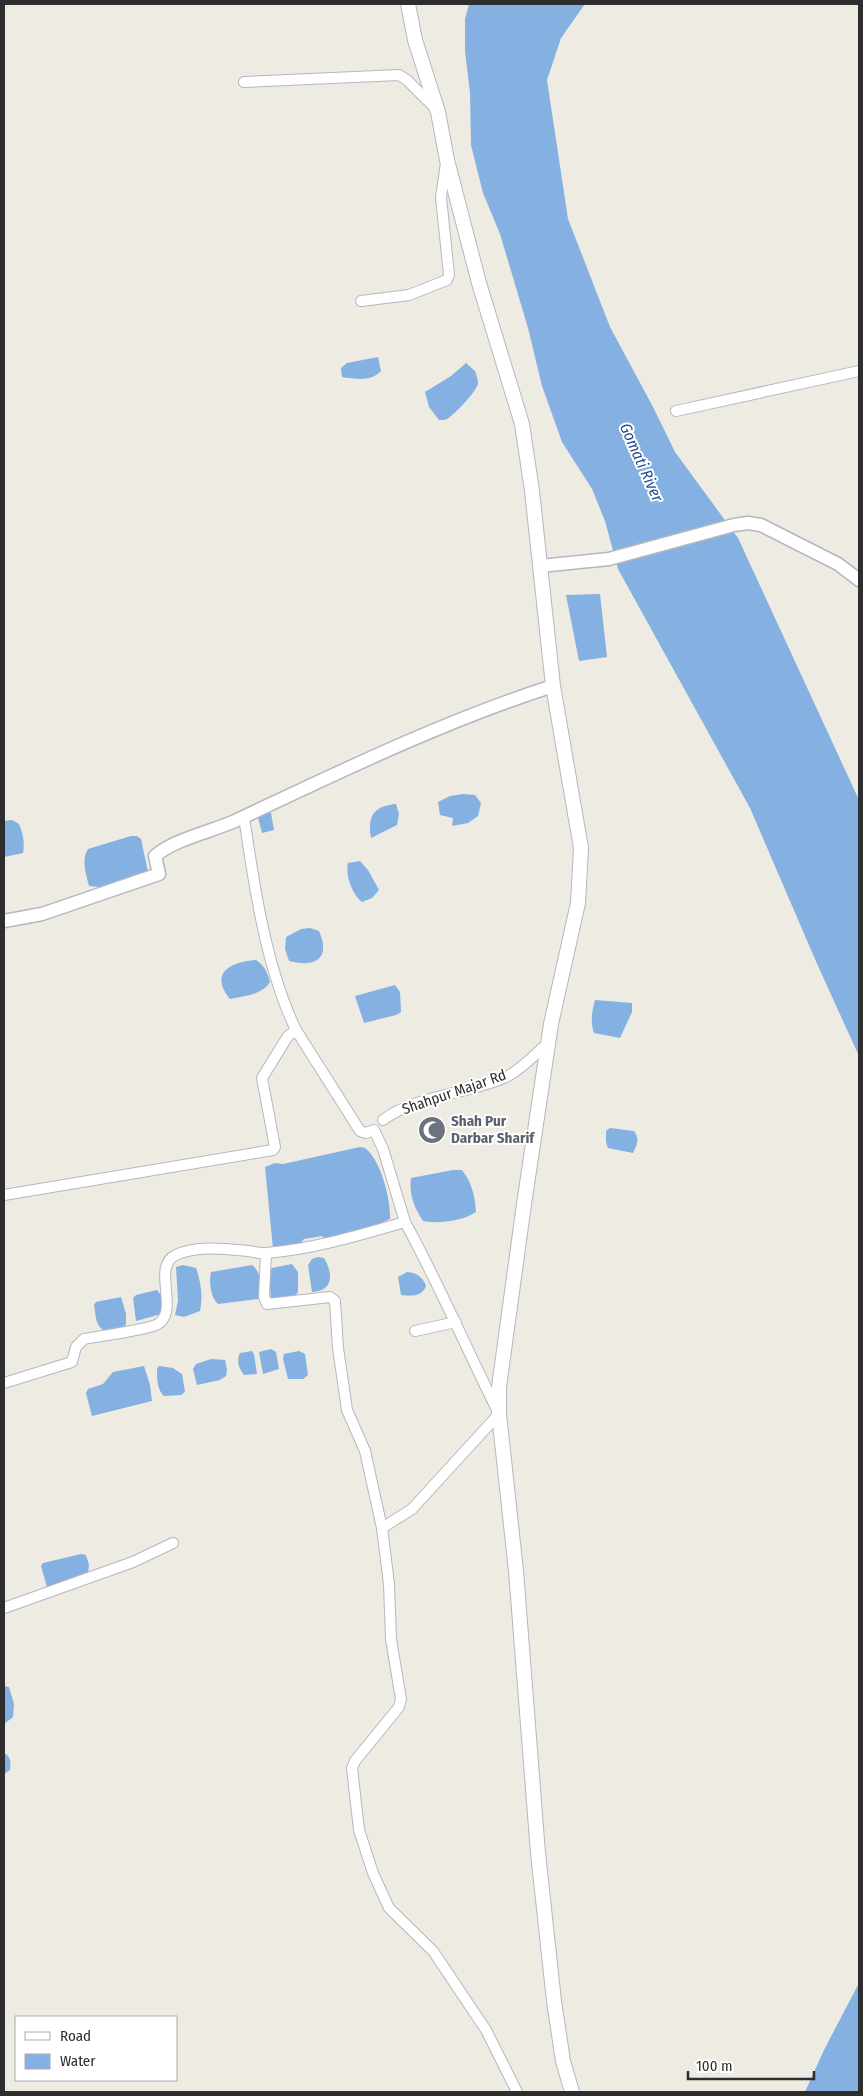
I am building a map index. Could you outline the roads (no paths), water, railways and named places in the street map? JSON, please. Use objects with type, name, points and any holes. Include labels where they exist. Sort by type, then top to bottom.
[{"type":"main road","points":[[408,4],[415,40],[438,112],[447,160],[479,283],[522,424],[532,491],[553,686],[581,848],[578,904],[548,1043],[499,1387],[499,1414],[516,1571],[540,1863],[554,2002],[563,2061],[572,2092]]},
{"type":"street","points":[[244,82],[399,75],[408,80],[438,112]]},
{"type":"street","points":[[361,301],[409,295],[449,278],[441,197],[447,160]]},
{"type":"street","points":[[676,411],[859,372]]},
{"type":"street","points":[[540,566],[609,559],[734,524],[748,523],[761,525],[838,564],[859,580]]},
{"type":"street","points":[[4,921],[42,914],[159,874],[155,856],[164,848],[244,817],[462,719],[514,698],[553,686]]},
{"type":"street","points":[[244,817],[257,902],[276,976],[289,1015],[296,1030],[360,1132],[366,1133],[374,1130],[383,1149],[405,1222],[456,1322],[499,1414],[412,1509],[382,1528]]},
{"type":"street","points":[[4,1195],[272,1150],[275,1143],[262,1078],[288,1036],[296,1030]]},
{"type":"street","name":"Shahpur Majar Rd","points":[[383,1120],[391,1114],[433,1098],[506,1076],[527,1062],[548,1043]]},
{"type":"street","points":[[4,1383],[72,1362],[76,1346],[84,1339],[157,1325],[166,1314],[165,1271],[168,1260],[176,1254],[194,1250],[266,1253],[334,1242],[405,1222]]},
{"type":"street","points":[[266,1253],[264,1297],[267,1304],[330,1297],[335,1301],[342,1380],[347,1410],[365,1451],[382,1528],[389,1584],[391,1639],[401,1699],[399,1707],[355,1761],[352,1768],[359,1830],[373,1873],[389,1908],[433,1951],[486,2030],[517,2092]]},
{"type":"street","points":[[415,1331],[456,1322]]},
{"type":"street","points":[[4,1608],[133,1562],[173,1543]]},
{"type":"water","name":"Gomati River","points":[[469,4],[585,4],[561,38],[547,80],[568,219],[610,327],[675,452],[738,538],[859,800],[859,1056],[750,808],[618,569],[605,521],[592,489],[562,442],[542,386],[528,328],[500,234],[483,193],[471,145],[470,93],[465,51],[465,19]]},
{"type":"water","points":[[378,357],[381,371],[373,377],[363,379],[342,377],[341,368],[347,363]]},
{"type":"water","points":[[466,363],[475,371],[478,381],[477,386],[455,413],[447,419],[439,420],[429,407],[425,392],[451,376]]},
{"type":"water","points":[[600,594],[607,657],[579,661],[566,595]]},
{"type":"water","points":[[475,795],[481,803],[478,816],[468,823],[452,826],[453,818],[440,815],[438,802],[450,796]]},
{"type":"water","points":[[396,804],[399,814],[397,825],[371,838],[371,818],[382,807]]},
{"type":"water","points":[[271,813],[274,830],[262,833],[258,817]]},
{"type":"water","points":[[12,820],[19,824],[22,831],[23,853],[4,857],[4,821]]},
{"type":"water","points":[[131,836],[137,836],[141,839],[148,872],[99,887],[89,886],[84,862],[88,849]]},
{"type":"water","points":[[360,861],[368,870],[379,890],[372,898],[362,902],[352,889],[348,879],[347,868],[348,863]]},
{"type":"water","points":[[310,928],[319,931],[322,940],[323,948],[319,959],[307,963],[289,961],[285,949],[286,937],[301,929]]},
{"type":"water","points":[[256,960],[262,965],[270,982],[258,992],[230,999],[224,990],[222,982],[225,970],[238,963]]},
{"type":"water","points":[[395,985],[400,992],[401,1012],[364,1023],[355,996]]},
{"type":"water","points":[[595,1000],[632,1003],[632,1012],[620,1038],[594,1033],[592,1016]]},
{"type":"water","points":[[610,1128],[634,1131],[637,1145],[633,1153],[608,1148],[606,1131]]},
{"type":"water","points":[[360,1147],[365,1148],[376,1161],[387,1191],[390,1219],[379,1224],[325,1239],[322,1236],[304,1239],[299,1245],[273,1249],[265,1167],[275,1163],[283,1164]]},
{"type":"water","points":[[462,1170],[471,1185],[476,1212],[464,1218],[450,1221],[423,1221],[413,1201],[411,1178]]},
{"type":"water","points":[[324,1258],[329,1270],[330,1280],[324,1288],[312,1292],[308,1265],[312,1259]]},
{"type":"water","points":[[292,1264],[298,1272],[298,1292],[295,1296],[271,1299],[269,1272],[272,1268]]},
{"type":"water","points":[[183,1265],[196,1268],[201,1295],[200,1311],[184,1317],[175,1315],[178,1301],[176,1267]]},
{"type":"water","points":[[252,1265],[258,1272],[261,1281],[261,1295],[259,1299],[218,1304],[213,1297],[211,1289],[211,1272]]},
{"type":"water","points":[[407,1272],[417,1274],[423,1280],[426,1286],[419,1294],[401,1295],[398,1277]]},
{"type":"water","points":[[157,1290],[161,1295],[162,1312],[158,1315],[136,1321],[133,1298],[136,1295]]},
{"type":"water","points":[[121,1297],[126,1314],[126,1324],[124,1327],[105,1331],[99,1326],[94,1305],[96,1302]]},
{"type":"water","points":[[271,1349],[276,1352],[279,1369],[263,1374],[259,1352]]},
{"type":"water","points":[[252,1351],[257,1374],[244,1375],[239,1365],[240,1353]]},
{"type":"water","points":[[299,1351],[305,1354],[308,1375],[303,1379],[288,1379],[283,1359],[284,1354]]},
{"type":"water","points":[[211,1359],[225,1360],[226,1376],[220,1380],[197,1385],[193,1369],[196,1364]]},
{"type":"water","points":[[144,1366],[150,1385],[152,1401],[92,1416],[86,1393],[88,1389],[103,1384],[113,1372]]},
{"type":"water","points":[[159,1366],[173,1368],[182,1374],[185,1392],[181,1395],[164,1396],[158,1384],[157,1369]]},
{"type":"water","points":[[81,1554],[86,1555],[89,1565],[88,1573],[47,1587],[41,1566],[43,1563]]},
{"type":"water","points":[[4,1686],[9,1687],[14,1704],[13,1717],[4,1724]]},
{"type":"water","points":[[4,1753],[10,1760],[10,1770],[4,1774]]},
{"type":"water","points":[[859,1983],[859,2092],[805,2092],[824,2050]]},
{"type":"place","name":"Shah Pur Darbar Sharif","points":[[432,1130]]}]
